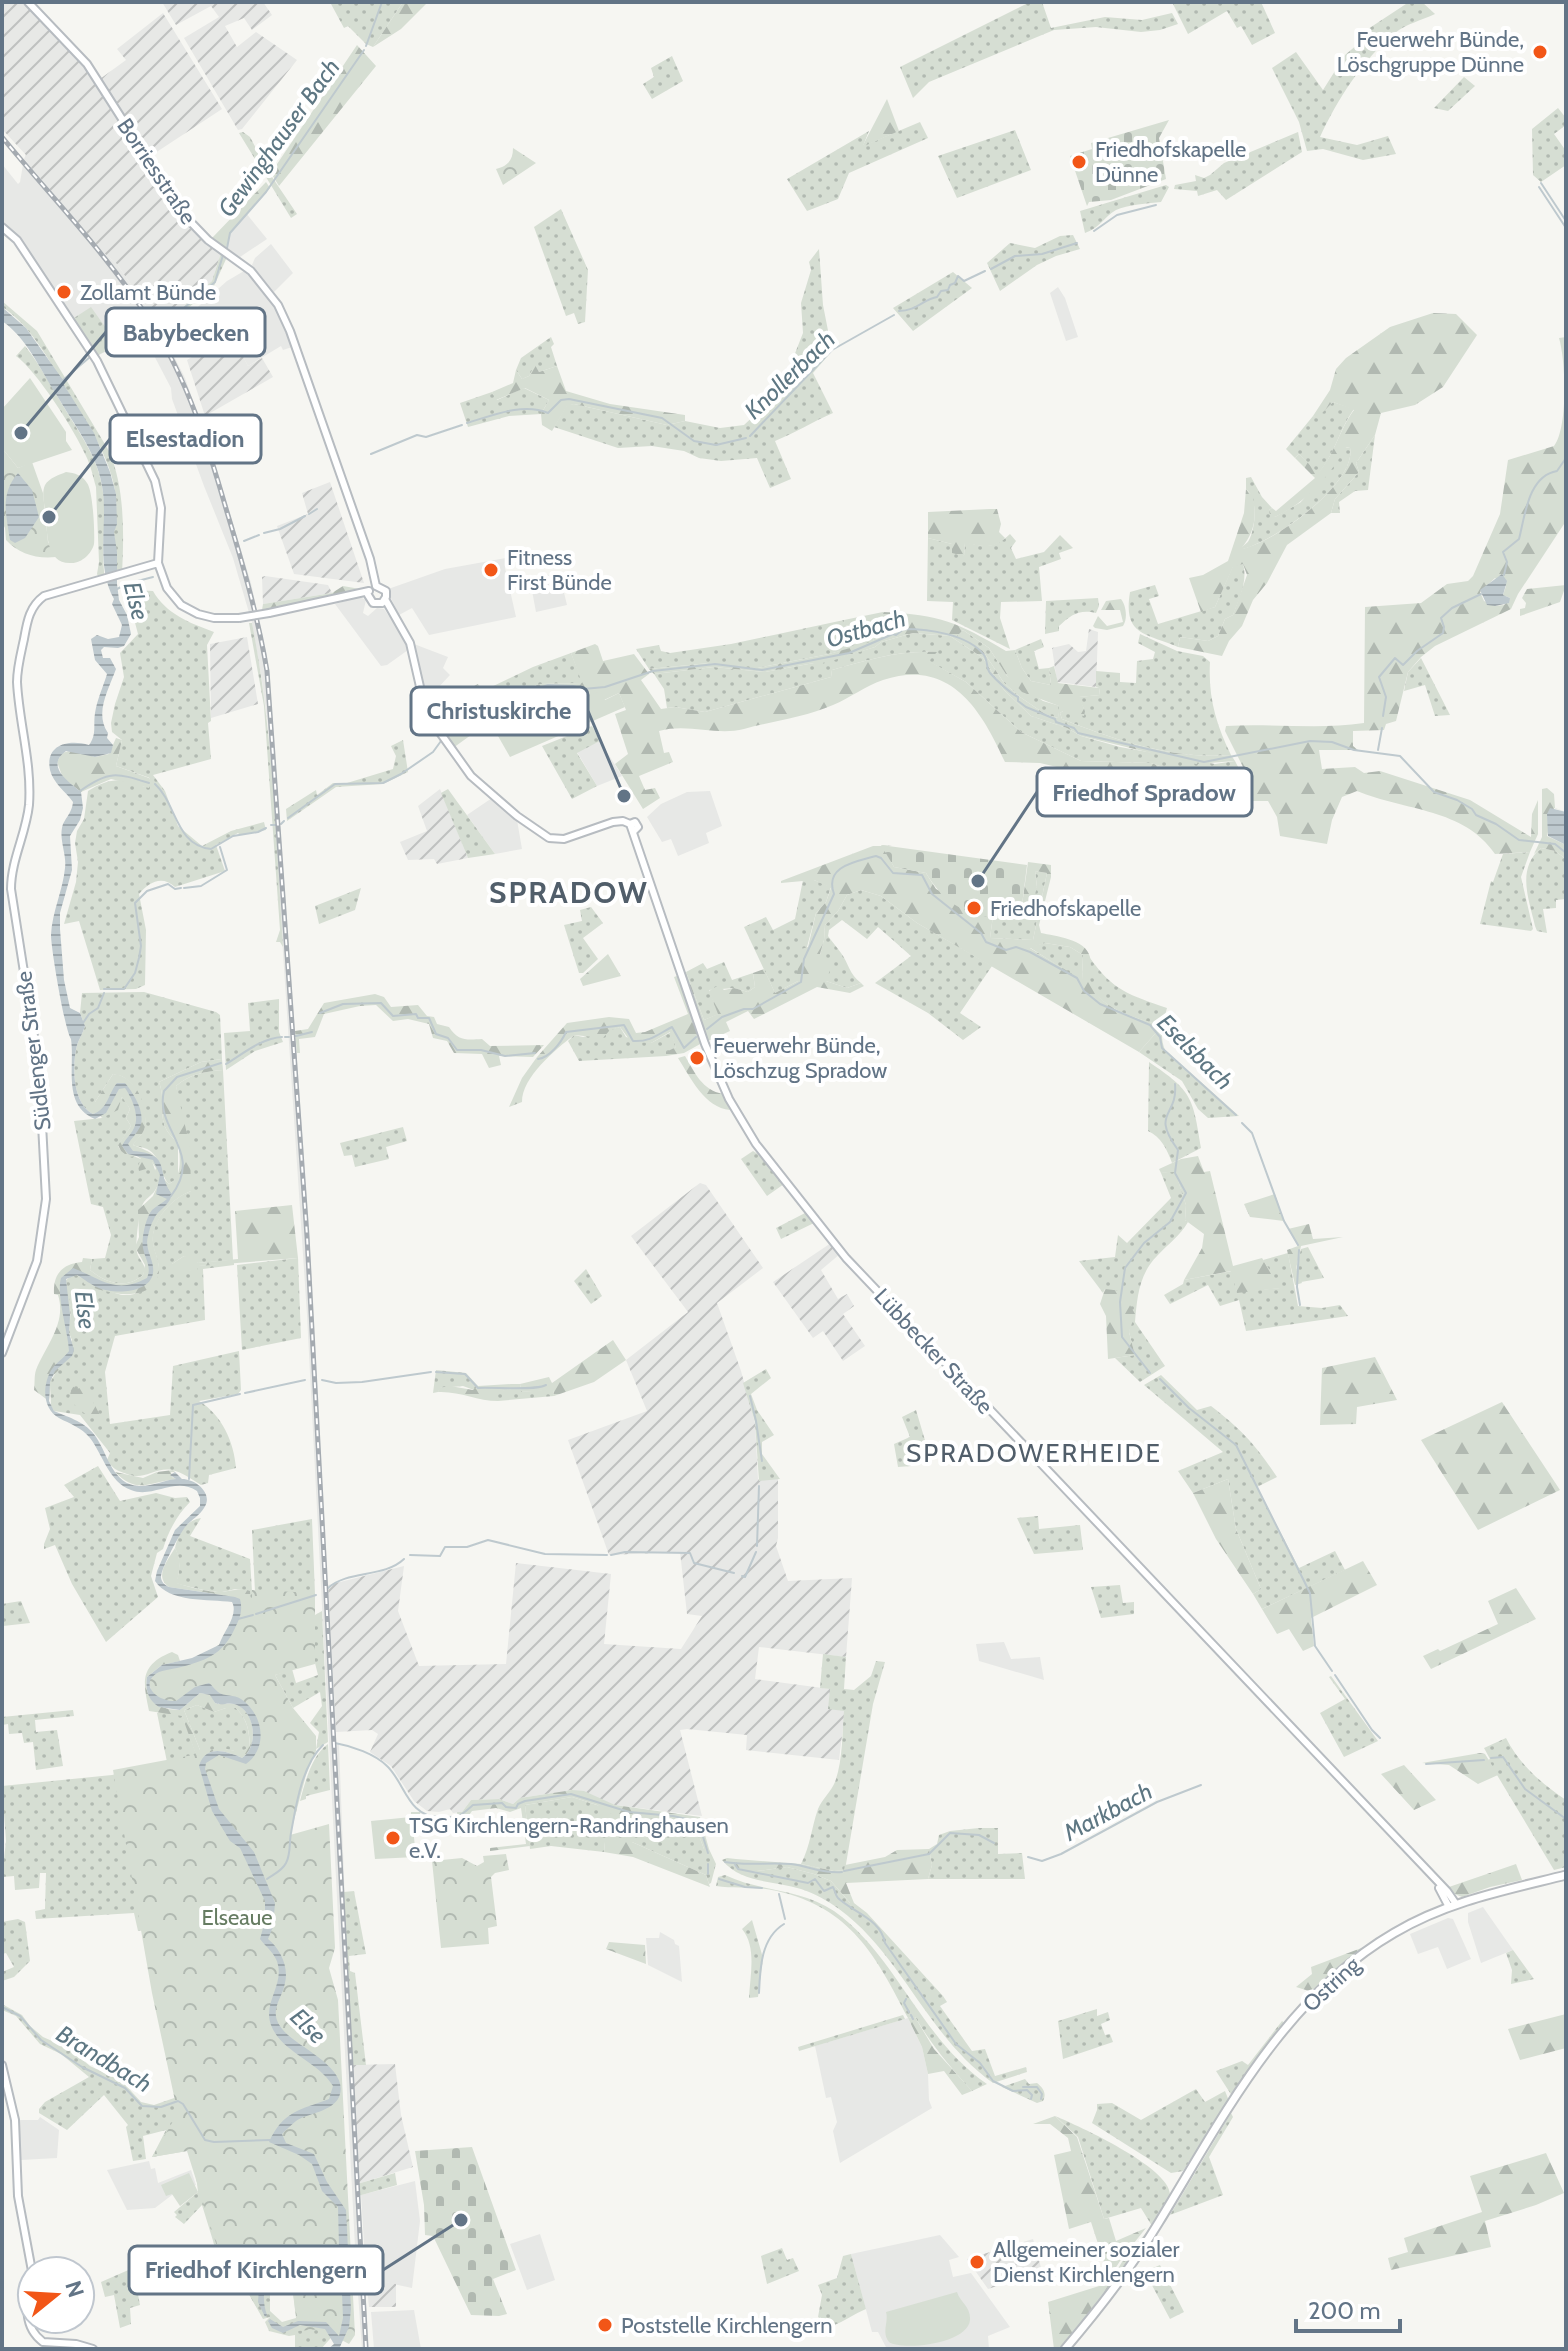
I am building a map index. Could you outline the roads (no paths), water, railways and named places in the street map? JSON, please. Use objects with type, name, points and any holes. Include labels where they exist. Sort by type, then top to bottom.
[{"type":"main road","name":"Borriesstraße","points":[[28,2],[87,64],[182,213],[208,240],[251,271],[278,305],[290,331],[378,586],[386,591],[383,601]]},
{"type":"main road","points":[[2,227],[17,240],[101,367],[157,486],[161,514],[159,565],[170,593],[189,610],[214,618],[239,618],[368,593],[378,586]]},
{"type":"main road","points":[[149,564],[158,546]]},
{"type":"main road","points":[[131,571],[149,564],[159,565]]},
{"type":"main road","points":[[131,571],[159,565]]},
{"type":"main road","name":"Südlenger Straße","points":[[2,1353],[37,1261],[46,1199],[39,1068],[11,889],[13,868],[25,833],[29,801],[18,672],[27,624],[33,608],[42,598],[131,571]]},
{"type":"main road","name":"Lübbecker Straße","points":[[368,593],[373,603],[383,601],[393,612],[410,643],[426,713],[471,776],[517,816],[549,838],[564,839],[613,822],[623,821],[632,828],[713,1066],[756,1144],[846,1258],[1425,1869],[1452,1905]]},
{"type":"main road","name":"Ostring","points":[[1065,2349],[1091,2319],[1145,2244],[1239,2093],[1286,2028],[1343,1969],[1394,1933],[1452,1905],[1566,1875]]},
{"type":"main road","points":[[2,2065],[15,2120],[18,2196],[29,2255]]},
{"type":"main road","points":[[35,2335],[46,2343],[76,2344],[93,2349]]},
{"type":"waterway","name":"Gewinghauser Bach","points":[[366,46],[382,2]]},
{"type":"waterway","name":"Gewinghauser Bach","points":[[227,248],[230,233],[266,192],[364,50]]},
{"type":"waterway","points":[[1541,183],[1566,221]]},
{"type":"waterway","points":[[1539,187],[1566,228]]},
{"type":"waterway","name":"Knollerbach","points":[[1094,231],[1117,215],[1156,205]]},
{"type":"waterway","name":"Knollerbach","points":[[991,269],[1015,256],[1042,254],[1077,243]]},
{"type":"waterway","name":"Gewinghauser Bach","points":[[157,323],[184,308],[215,282],[223,255]]},
{"type":"waterway","name":"Knollerbach","points":[[899,311],[937,297],[941,291],[948,290],[958,276],[964,281],[985,271]]},
{"type":"waterway","name":"Knollerbach","points":[[750,436],[832,350],[894,315]]},
{"type":"waterway","name":"Gewinghauser Bach","points":[[120,342],[126,334],[135,335]]},
{"type":"waterway","name":"Gewinghauser Bach","points":[[63,380],[90,357]]},
{"type":"waterway","name":"Knollerbach","points":[[467,423],[518,409],[548,413],[561,400],[569,399],[662,418],[694,441],[716,445],[746,438]]},
{"type":"waterway","name":"Knollerbach","points":[[371,454],[417,435],[426,437],[462,425]]},
{"type":"waterway","points":[[1504,575],[1507,562],[1503,552],[1519,539],[1529,498],[1540,480],[1557,471],[1566,458]]},
{"type":"waterway","name":"Knollerbach","points":[[309,514],[317,509]]},
{"type":"waterway","name":"Knollerbach","points":[[264,533],[280,529],[305,516]]},
{"type":"waterway","name":"Knollerbach","points":[[244,541],[259,535]]},
{"type":"waterway","name":"Knollerbach","points":[[130,583],[153,577]]},
{"type":"waterway","name":"Knollerbach","points":[[117,589],[127,584]]},
{"type":"waterway","points":[[1383,716],[1386,697],[1379,677],[1395,658],[1403,665],[1443,633],[1441,618],[1452,608],[1481,594]]},
{"type":"waterway","name":"Ostbach","points":[[446,737],[472,712],[548,685],[583,689],[605,687],[653,671],[715,664],[762,670],[849,653],[904,629],[924,630],[947,634],[977,648],[985,657],[990,673],[1018,697],[1018,701],[1056,722],[1074,728],[1078,733],[1204,762],[1310,741],[1332,742],[1354,750],[1400,756],[1434,792],[1457,800],[1519,840],[1555,844],[1566,853]]},
{"type":"waterway","points":[[1378,750],[1382,728]]},
{"type":"waterway","name":"Ostbach","points":[[288,818],[335,784],[383,783],[401,774],[433,752],[441,741]]},
{"type":"waterway","name":"Ostbach","points":[[80,791],[99,779],[113,775],[149,783]]},
{"type":"waterway","name":"Ostbach","points":[[155,784],[183,832],[199,846],[211,849],[233,836],[266,828]]},
{"type":"waterway","name":"Ostbach","points":[[281,824],[284,821]]},
{"type":"waterway","name":"Ostbach","points":[[271,825],[276,825]]},
{"type":"waterway","points":[[184,888],[201,886],[227,870],[220,847]]},
{"type":"waterway","name":"Eselsbach","points":[[707,1029],[722,1017],[753,1009],[801,982],[804,959],[834,894],[833,877],[843,867],[876,856],[893,873],[922,875],[932,894],[981,933],[986,942],[1006,950],[1016,947],[1030,952],[1077,978],[1084,991],[1100,1004],[1150,1025],[1160,1037],[1162,1048],[1236,1115]]},
{"type":"waterway","points":[[104,989],[124,989],[135,973],[141,946],[135,903],[147,891],[168,884],[175,889],[181,888]]},
{"type":"waterway","points":[[83,1023],[98,1008],[104,993]]},
{"type":"waterway","name":"Eselsbach","points":[[320,1013],[343,1004],[381,1003],[393,1016],[416,1014],[418,1018],[429,1018],[436,1034],[448,1038],[457,1050],[481,1050],[505,1056],[535,1053]]},
{"type":"waterway","name":"Eselsbach","points":[[538,1059],[554,1049],[566,1032],[624,1025],[633,1041],[639,1041],[672,1027],[684,1048],[696,1037]]},
{"type":"waterway","name":"Eselsbach","points":[[296,1036],[312,1032]]},
{"type":"waterway","name":"Eselsbach","points":[[226,1064],[260,1043],[282,1037]]},
{"type":"waterway","name":"Eselsbach","points":[[171,1196],[180,1180],[183,1166],[181,1153],[166,1118],[164,1091],[177,1077],[221,1063]]},
{"type":"waterway","name":"Eselsbach","points":[[1150,1373],[1122,1337],[1120,1302],[1125,1268],[1144,1243],[1170,1222],[1186,1193],[1175,1173],[1178,1150],[1166,1128],[1175,1084]]},
{"type":"waterway","name":"Eselsbach","points":[[1242,1123],[1252,1133],[1284,1221],[1298,1245]]},
{"type":"waterway","name":"Eselsbach","points":[[1299,1250],[1297,1287],[1300,1305]]},
{"type":"waterway","points":[[322,1380],[362,1382],[431,1372]]},
{"type":"waterway","points":[[436,1372],[465,1374],[478,1388],[546,1385]]},
{"type":"waterway","name":"Eselsbach","points":[[1160,1379],[1189,1408],[1236,1445],[1310,1593],[1315,1646],[1332,1671]]},
{"type":"waterway","points":[[245,1393],[305,1380]]},
{"type":"waterway","points":[[189,1479],[193,1405],[240,1394]]},
{"type":"waterway","points":[[750,1396],[762,1461]]},
{"type":"waterway","points":[[757,1546],[759,1486]]},
{"type":"waterway","points":[[410,1555],[440,1556],[445,1547],[467,1547],[488,1540],[545,1554],[607,1555]]},
{"type":"waterway","points":[[611,1555],[625,1552],[690,1553],[694,1563],[734,1573]]},
{"type":"waterway","points":[[742,1576],[745,1577],[756,1552]]},
{"type":"waterway","points":[[328,1588],[336,1582],[386,1569],[404,1559]]},
{"type":"waterway","points":[[256,1614],[316,1595]]},
{"type":"waterway","points":[[238,1619],[253,1615]]},
{"type":"waterway","name":"Eselsbach","points":[[1335,1675],[1380,1738]]},
{"type":"waterway","name":"Markbach","points":[[335,1743],[363,1751],[382,1762],[414,1805],[429,1816],[458,1816],[473,1805],[502,1803],[506,1807],[516,1808],[525,1801],[571,1794],[629,1812],[691,1820],[700,1827],[708,1853]]},
{"type":"waterway","name":"Markbach","points":[[267,1879],[288,1860],[301,1786],[310,1763],[323,1745]]},
{"type":"waterway","name":"Eselsbach","points":[[1491,1758],[1503,1757],[1525,1789],[1566,1819]]},
{"type":"waterway","name":"Eselsbach","points":[[1426,1764],[1484,1760]]},
{"type":"waterway","name":"Markbach","points":[[1028,1857],[1042,1861],[1061,1854],[1157,1802],[1201,1785]]},
{"type":"waterway","name":"Markbach","points":[[844,1871],[929,1854],[950,1833],[979,1835],[994,1843]]},
{"type":"waterway","name":"Markbach","points":[[725,1862],[791,1864],[842,1872]]},
{"type":"waterway","points":[[734,1863],[738,1869],[808,1883],[815,1879],[824,1891],[833,1887],[838,1898],[878,1928],[885,1943],[956,2044],[980,2063],[993,2081],[1013,2091],[1027,2090],[1032,2095],[1031,2099]]},
{"type":"waterway","points":[[708,1864],[708,1874]]},
{"type":"waterway","points":[[719,1879],[745,1887],[762,1888]]},
{"type":"waterway","points":[[779,1894],[785,1919]]},
{"type":"waterway","points":[[759,1993],[766,1945],[784,1924]]},
{"type":"waterway","points":[[906,1999],[904,2003],[909,2012]]},
{"type":"waterway","name":"Brandbach","points":[[2,2007],[20,2016],[41,2040],[82,2067],[125,2088],[142,2106],[161,2107],[178,2101],[183,2104],[205,2140],[270,2140]]},
{"type":"waterway","points":[[911,2015],[913,2019]]},
{"type":"waterway","points":[[1023,2087],[1037,2087],[1042,2094],[1041,2099]]},
{"type":"railway","points":[[2,137],[116,273],[150,321],[175,366],[196,414],[220,487],[250,591],[267,671],[307,1236],[366,2349]]},
{"type":"place","name":"Feuerwehr Bünde, Löschgruppe Dünne","points":[[1540,52]]},
{"type":"place","name":"Friedhofskapelle Dünne","points":[[1079,162]]},
{"type":"place","name":"Zollamt Bünde","points":[[64,292]]},
{"type":"place","name":"Babybecken","points":[[21,433]]},
{"type":"place","name":"Elsestadion","points":[[49,517]]},
{"type":"place","name":"Fitness First Bünde","points":[[491,570]]},
{"type":"place","name":"Christuskirche","points":[[624,796]]},
{"type":"place","name":"Friedhof Spradow","points":[[978,881]]},
{"type":"place","name":"Friedhofskapelle","points":[[974,908]]},
{"type":"place","name":"Feuerwehr Bünde, Löschzug Spradow","points":[[697,1058]]},
{"type":"place","name":"TSG Kirchlengern-Randringhausen e.V.","points":[[393,1838]]},
{"type":"place","name":"Friedhof Kirchlengern","points":[[461,2220]]},
{"type":"place","name":"Allgemeiner sozialer Dienst Kirchlengern","points":[[977,2262]]},
{"type":"place","name":"Poststelle Kirchlengern","points":[[605,2325]]},
{"type":"district","name":"SPRADOW","points":[[569,893]]},
{"type":"district","name":"SPRADOWERHEIDE","points":[[1034,1453]]},
{"type":"water label","name":"Else","points":[[136,601]]},
{"type":"water label","name":"Else","points":[[85,1310]]},
{"type":"water label","name":"Else","points":[[308,2026]]},
{"type":"park label","name":"Elseaue","points":[[237,1917]]}]
